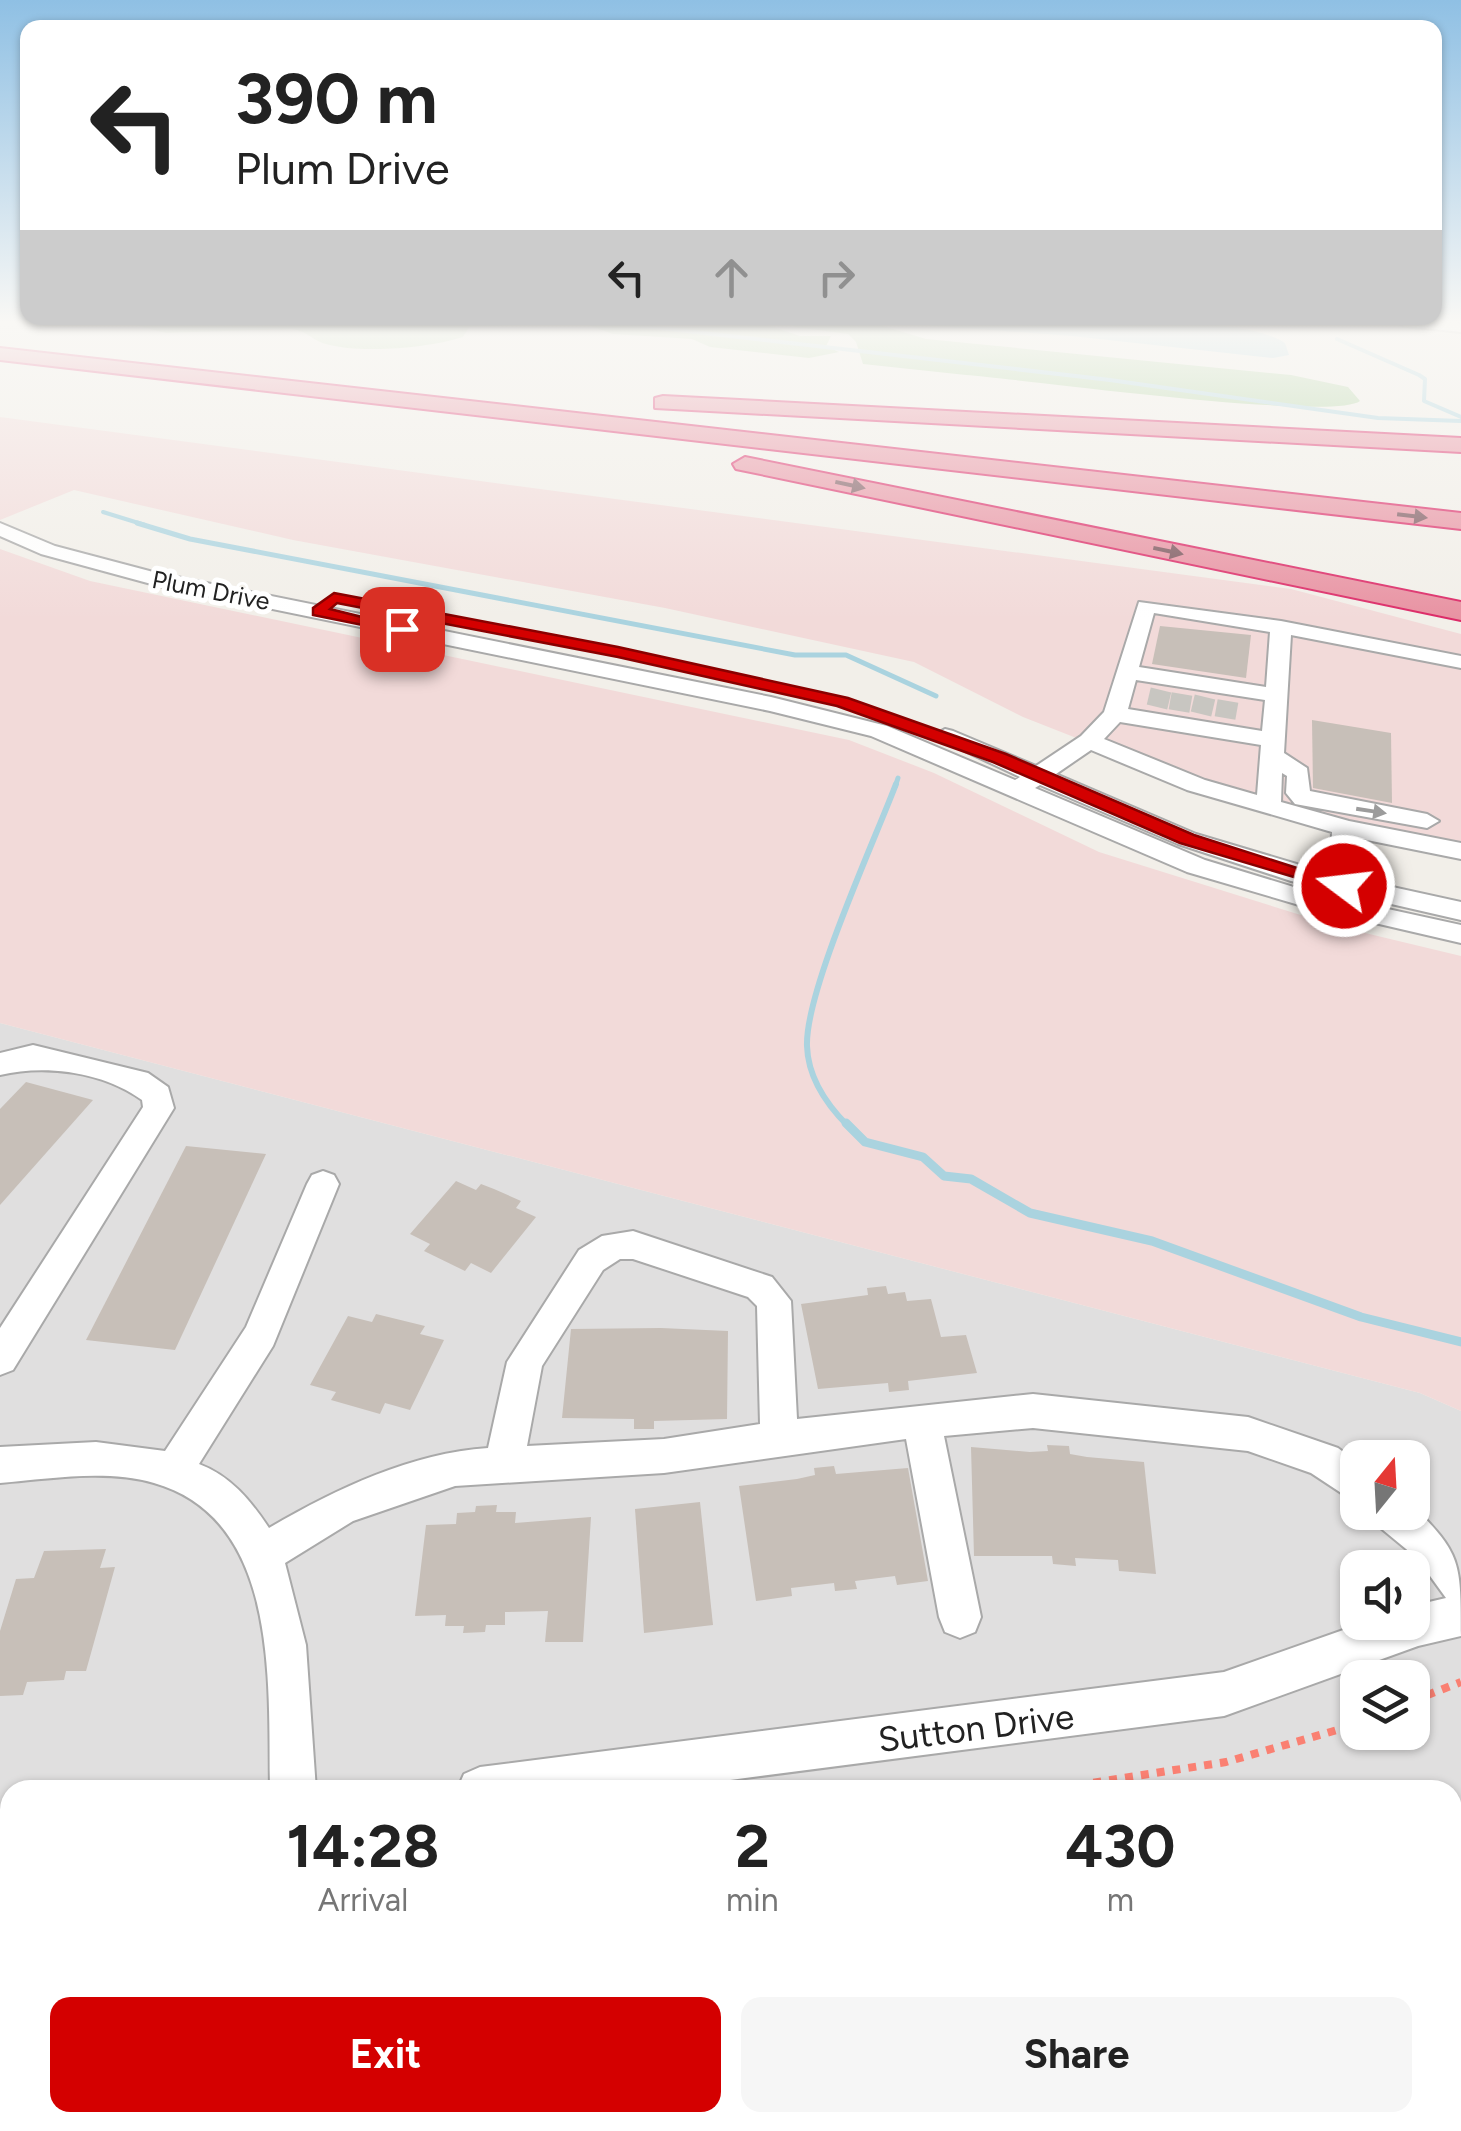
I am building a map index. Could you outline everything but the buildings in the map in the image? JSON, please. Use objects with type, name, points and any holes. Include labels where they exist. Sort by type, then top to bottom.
[{"type":"highway","points":[[564,421],[608,439],[1461,611]]},
{"type":"highway","points":[[660,421],[1461,521]]},
{"type":"highway","points":[[689,421],[1461,501]]},
{"type":"highway","points":[[1008,421],[1461,445]]},
{"type":"street","name":"Plum Drive","points":[[0,510],[127,555],[879,731],[1187,839],[1344,886],[1461,911]]},
{"type":"street","name":"Plum Drive","points":[[0,529],[48,550],[116,570],[326,604]]},
{"type":"street","points":[[1028,783],[1089,741],[1115,714],[1146,606],[1461,662]]},
{"type":"street","points":[[1268,807],[1281,627]]},
{"type":"street","points":[[1127,672],[1273,749],[1299,773],[1298,793],[1304,799],[1427,820]]},
{"type":"street","points":[[1115,714],[1276,696]]},
{"type":"street","points":[[1089,741],[1196,785],[1268,807],[1344,828],[1461,851]]},
{"type":"street","name":"Plum Drive","points":[[1028,783],[1196,866],[1306,900],[1461,934]]},
{"type":"street","points":[[1344,828],[1344,886]]},
{"type":"street","points":[[0,1064],[33,1056],[48,1057],[137,1081],[157,1096],[159,1108],[0,1359]]},
{"type":"street","points":[[174,1471],[260,1335],[324,1184]]},
{"type":"street","points":[[504,1465],[525,1362],[591,1260],[614,1246],[632,1245],[760,1287],[774,1301],[778,1438]]},
{"type":"street","points":[[264,1554],[340,1508],[456,1468],[664,1456],[778,1438],[1033,1411],[1248,1434],[1324,1460],[1340,1472]]},
{"type":"street","points":[[922,1422],[960,1617]]},
{"type":"street","points":[[0,1465],[110,1459],[174,1471],[212,1491],[242,1518],[264,1554],[281,1619],[292,1780]]},
{"type":"street","points":[[1414,1530],[1431,1544],[1461,1584]]},
{"type":"street","name":"Sutton Drive","points":[[558,1780],[1224,1694],[1418,1625],[1461,1614]]},
{"type":"path","points":[[1430,1695],[1461,1682]]},
{"type":"path","points":[[1110,1780],[1226,1762],[1340,1729]]},
{"type":"shaded area","points":[[0,421],[33,421],[1291,589],[1461,634],[1461,857],[1262,811],[1023,717],[914,662],[665,608],[293,540],[74,490],[0,520]]},
{"type":"shaded area","points":[[0,549],[90,581],[849,740],[934,773],[1099,852],[1336,926],[1461,956],[1461,1411],[1420,1393],[0,1023]]},
{"type":"shaded area","points":[[0,1023],[1420,1393],[1461,1411],[1461,1780],[0,1780]]},
{"type":"waterway","points":[[103,512],[145,525]]},
{"type":"waterway","points":[[137,523],[190,539],[795,655],[846,655],[936,696]]},
{"type":"waterway","points":[[896,784],[898,778]]},
{"type":"waterway","points":[[848,1126],[815,1080],[808,1058],[809,1022],[828,955],[896,784]]},
{"type":"waterway","points":[[846,1123],[865,1142],[923,1157],[944,1176],[971,1179],[1030,1213],[1152,1241],[1361,1317],[1461,1342]]},
{"type":"tunnel","points":[[1157,707],[1161,690]]},
{"type":"tunnel","points":[[1179,711],[1182,694]]},
{"type":"tunnel","points":[[1201,714],[1205,697]]},
{"type":"tunnel","points":[[1225,718],[1228,701]]},
{"type":"route","points":[[402,629],[318,612],[334,598],[784,686],[894,717],[1187,839],[1344,886]]}]
